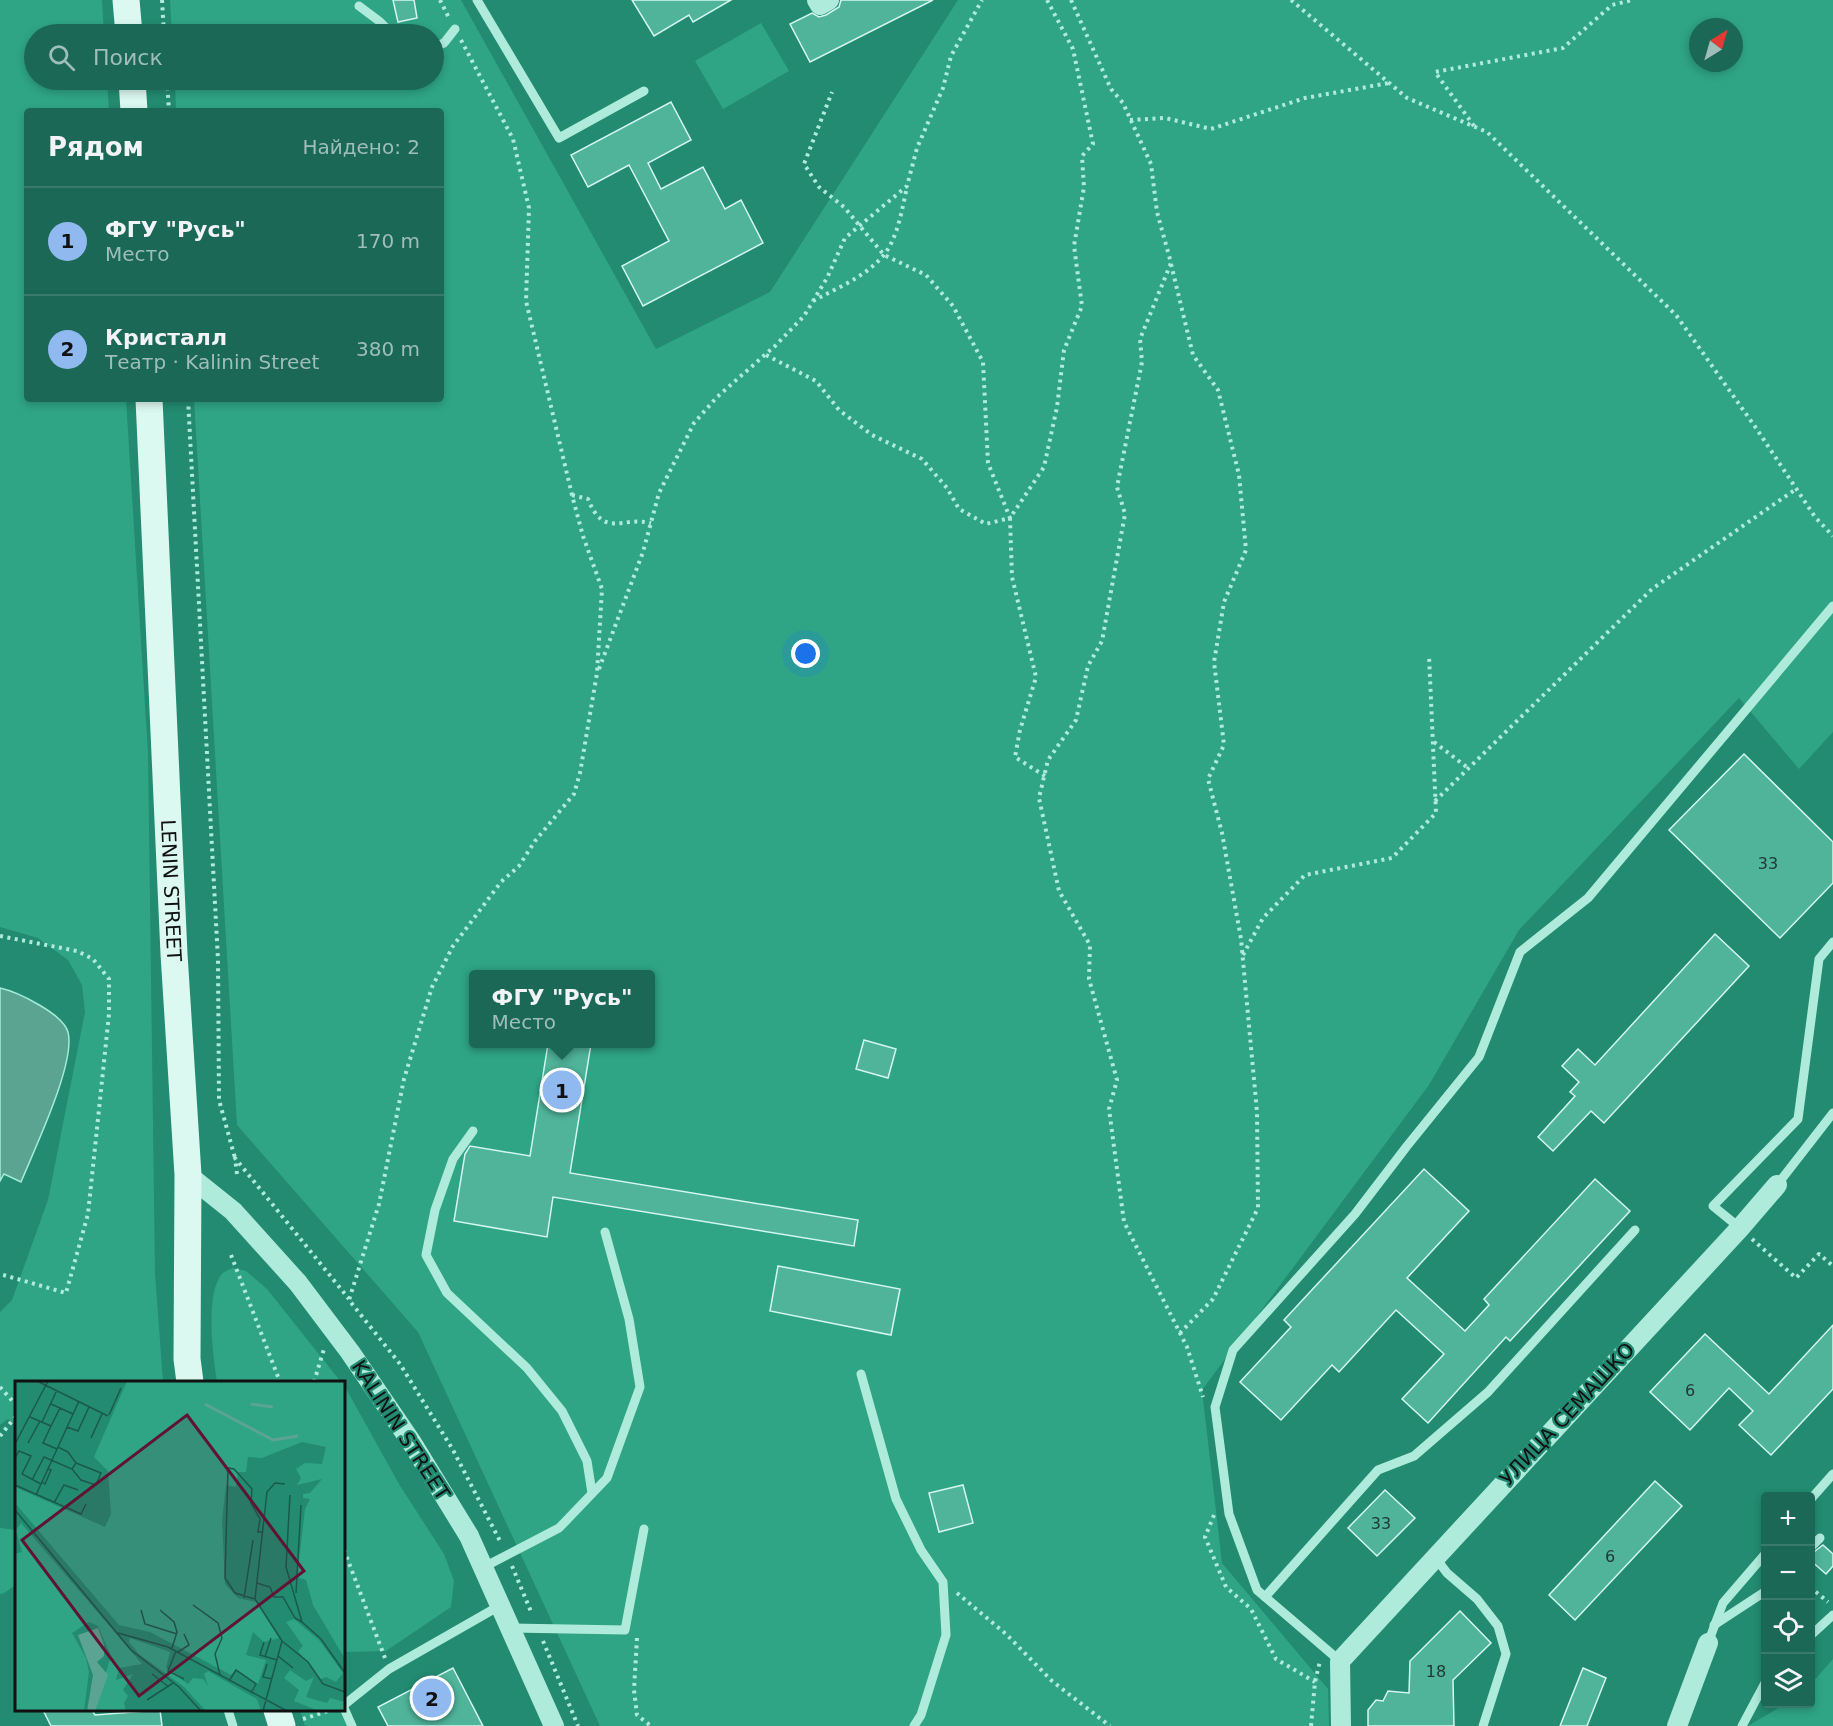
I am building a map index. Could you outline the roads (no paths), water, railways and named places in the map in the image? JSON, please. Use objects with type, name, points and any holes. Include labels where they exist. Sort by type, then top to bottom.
[{"type":"main road","points":[[126,0],[128,24]]},
{"type":"main road","points":[[133,90],[134,108]]},
{"type":"main road","name":"LENIN STREET","points":[[149,402],[174,954],[188,1175],[186,1359],[190,1381]]},
{"type":"main road","points":[[277,1711],[282,1726]]},
{"type":"street","points":[[817,0],[820,5],[829,0]]},
{"type":"street","name":"KALININ STREET","points":[[188,1175],[233,1211],[298,1283],[350,1352],[412,1443],[469,1536],[554,1726]]},
{"type":"street","name":"УЛИЦА СЕМАШКО","points":[[1332,1655],[1435,1557],[1740,1228],[1776,1185]]},
{"type":"street","points":[[1677,1726],[1711,1634]]},
{"type":"street","points":[[1332,1655],[1341,1726]]},
{"type":"lane","points":[[477,0],[559,138],[644,91]]},
{"type":"lane","points":[[359,6],[382,24]]},
{"type":"lane","points":[[444,43],[455,29]]},
{"type":"lane","points":[[1332,1655],[1257,1590],[1229,1514],[1215,1407],[1233,1350],[1355,1214],[1479,1057],[1520,952],[1588,898],[1833,606]]},
{"type":"lane","points":[[1740,1228],[1713,1206],[1798,1119],[1819,959],[1833,942]]},
{"type":"lane","name":"УЛИЦА СЕМАШКО","points":[[1776,1185],[1833,1113]]},
{"type":"lane","points":[[473,1131],[453,1159],[435,1210],[426,1256],[447,1293],[527,1368],[562,1411],[587,1461],[592,1493]]},
{"type":"lane","points":[[1265,1597],[1377,1470],[1414,1456],[1488,1392],[1635,1230]]},
{"type":"lane","points":[[484,1567],[559,1528],[608,1478],[640,1387],[629,1319],[605,1232]]},
{"type":"lane","points":[[861,1374],[896,1499],[921,1550],[943,1582],[946,1635],[921,1715],[914,1726]]},
{"type":"lane","points":[[1815,1494],[1833,1473]]},
{"type":"lane","points":[[511,1628],[625,1630],[644,1528]]},
{"type":"lane","points":[[1812,1546],[1820,1538]]},
{"type":"lane","points":[[1435,1557],[1447,1573],[1477,1599],[1498,1626],[1506,1654],[1483,1726]]},
{"type":"lane","points":[[1711,1634],[1723,1603],[1761,1559]]},
{"type":"lane","points":[[1711,1634],[1761,1595]]},
{"type":"lane","points":[[345,1705],[389,1669],[501,1605]]},
{"type":"lane","points":[[1815,1631],[1833,1615]]},
{"type":"lane","points":[[1742,1726],[1761,1690]]},
{"type":"lane","points":[[345,1708],[352,1726]]},
{"type":"lane","points":[[228,1711],[233,1726]]},
{"type":"water","points":[[0,988],[18,994],[49,1011],[58,1018],[68,1032],[69,1046],[60,1085],[21,1182],[4,1174],[0,1181]]},
{"type":"place","name":"ФГУ \"Русь\"","points":[[562,1090]]},
{"type":"place","name":"Кристалл","points":[[432,1698]]}]
